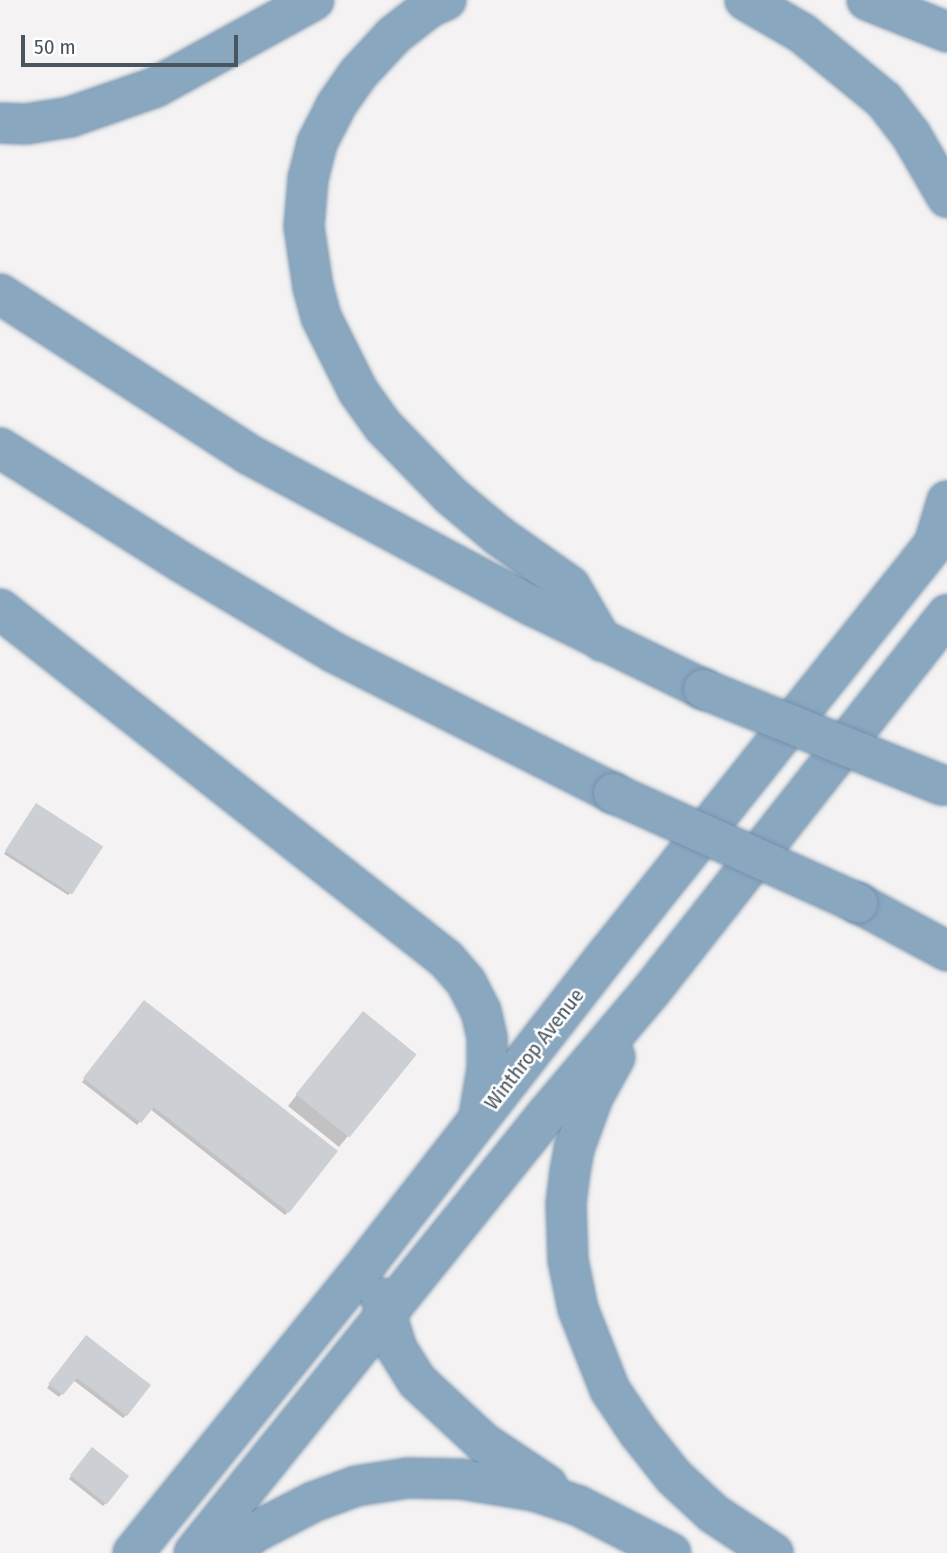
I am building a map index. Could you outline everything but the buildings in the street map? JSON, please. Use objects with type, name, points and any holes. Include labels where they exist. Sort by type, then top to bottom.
[{"type":"highway","points":[[0,123],[26,124],[70,117],[156,87],[314,0]]},
{"type":"highway","points":[[446,0],[430,7],[394,35],[358,74],[336,106],[317,143],[308,178],[304,227],[313,287],[321,317],[358,391],[383,426],[450,495],[499,536],[570,586],[602,641]]},
{"type":"highway","points":[[745,0],[802,33],[884,100],[911,135],[947,197]]},
{"type":"highway","points":[[867,0],[947,32]]},
{"type":"highway","points":[[0,294],[248,454],[602,641],[703,689],[944,786]]},
{"type":"highway","points":[[0,448],[181,562],[335,653],[613,793],[858,903],[947,951]]},
{"type":"highway","name":"Winthrop Avenue","points":[[133,1553],[370,1259],[934,544],[947,501]]},
{"type":"highway","points":[[0,608],[446,959],[466,982],[481,1011],[487,1038],[487,1069],[479,1120]]},
{"type":"highway","points":[[194,1553],[547,1114],[651,991],[947,615]]},
{"type":"highway","points":[[858,903],[947,929]]},
{"type":"highway","points":[[651,991],[593,1097],[574,1149],[565,1203],[568,1260],[578,1309],[610,1390],[674,1477],[714,1514],[773,1553]]},
{"type":"highway","points":[[370,1259],[397,1349],[417,1381],[484,1443],[571,1503],[671,1553]]},
{"type":"highway","points":[[230,1553],[255,1532],[313,1502],[356,1486],[407,1478],[506,1484],[571,1503]]}]
